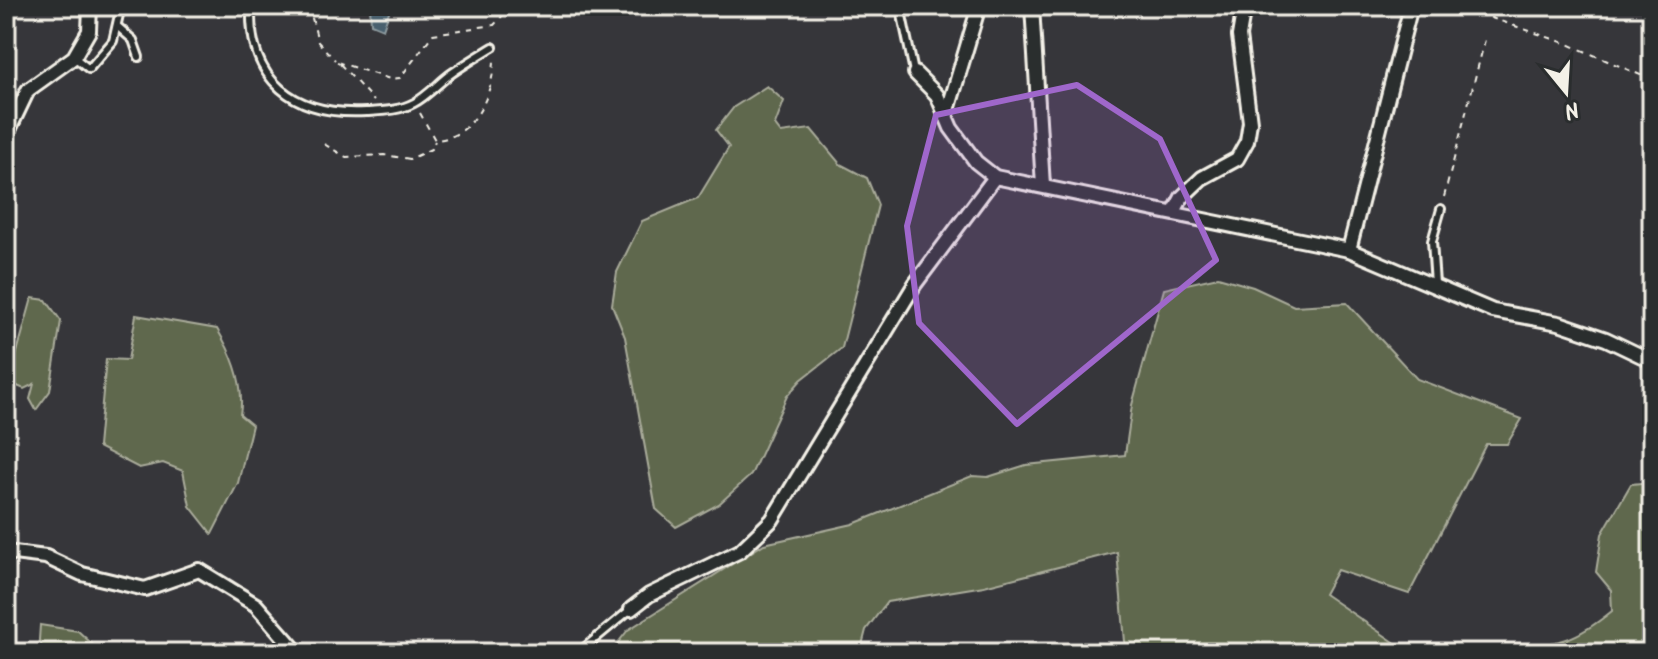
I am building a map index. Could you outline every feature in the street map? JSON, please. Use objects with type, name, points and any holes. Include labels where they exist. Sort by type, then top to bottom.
[{"type":"street","points":[[6,136],[28,90],[74,57],[89,31],[90,6]]},
{"type":"street","points":[[946,117],[979,6]]},
{"type":"street","points":[[1032,6],[1043,186]]},
{"type":"street","points":[[1174,212],[1182,197],[1202,178],[1237,159],[1247,141],[1250,122],[1239,36],[1244,6]]},
{"type":"street","points":[[1349,250],[1409,14]]},
{"type":"street","points":[[915,73],[937,95],[946,117],[976,162],[995,177],[1349,250],[1493,311],[1583,331],[1652,360]]},
{"type":"street","points":[[631,609],[649,595],[740,551],[772,520],[915,284],[995,177]]},
{"type":"street","points":[[6,552],[46,557],[82,574],[145,589],[199,570],[256,605],[298,653]]},
{"type":"lane","points":[[74,57],[89,69],[113,41],[121,6]]},
{"type":"lane","points":[[251,6],[254,48],[272,81],[285,95],[315,108],[382,111],[414,103],[493,47]]},
{"type":"lane","points":[[900,6],[915,73]]},
{"type":"lane","points":[[117,26],[133,40],[139,57]]},
{"type":"lane","points":[[1435,286],[1432,241],[1441,209]]},
{"type":"lane","points":[[578,653],[631,609]]},
{"type":"path","points":[[309,6],[318,42],[357,78],[382,111]]},
{"type":"path","points":[[324,144],[346,157],[384,155],[410,159],[431,149],[435,140],[457,133],[475,119],[489,96],[494,71],[494,25],[511,6]]},
{"type":"path","points":[[1456,6],[1568,44],[1652,80]]},
{"type":"path","points":[[337,62],[390,79],[400,78],[433,34],[494,25]]},
{"type":"path","points":[[1441,209],[1486,36]]},
{"type":"path","points":[[414,103],[435,140]]},
{"type":"highlighted area","points":[[1077,85],[1160,139],[1216,260],[1093,365],[1017,424],[919,323],[907,226],[936,115]]},
{"type":"green space","points":[[767,86],[784,101],[775,125],[781,133],[811,129],[840,164],[867,178],[878,205],[842,348],[801,380],[787,396],[751,475],[719,504],[676,527],[656,509],[625,337],[612,305],[617,272],[642,221],[698,198],[729,147],[716,130],[734,107]]},
{"type":"green space","points":[[1218,277],[1253,287],[1294,306],[1347,303],[1417,379],[1522,419],[1507,444],[1486,444],[1409,594],[1337,570],[1324,594],[1410,653],[1126,653],[1117,552],[984,586],[887,602],[866,630],[860,653],[610,653],[628,630],[764,544],[853,524],[972,476],[988,477],[1026,465],[1125,455],[1132,405],[1164,289]]},
{"type":"green space","points":[[32,298],[46,300],[61,321],[50,391],[36,410],[30,399],[34,384],[24,389],[15,385],[16,356]]},
{"type":"green space","points":[[136,315],[217,329],[236,370],[241,392],[240,415],[252,425],[238,483],[212,534],[190,506],[183,471],[163,463],[139,468],[98,447],[106,359],[128,360]]},
{"type":"green space","points":[[1652,482],[1652,495],[1644,500],[1652,530],[1652,653],[1510,653],[1511,647],[1565,640],[1612,611],[1611,590],[1596,572],[1602,534],[1631,484]]},
{"type":"green space","points":[[40,625],[78,631],[102,653],[45,653],[39,640]]},
{"type":"water","points":[[370,6],[391,6],[383,29],[371,24]]}]
